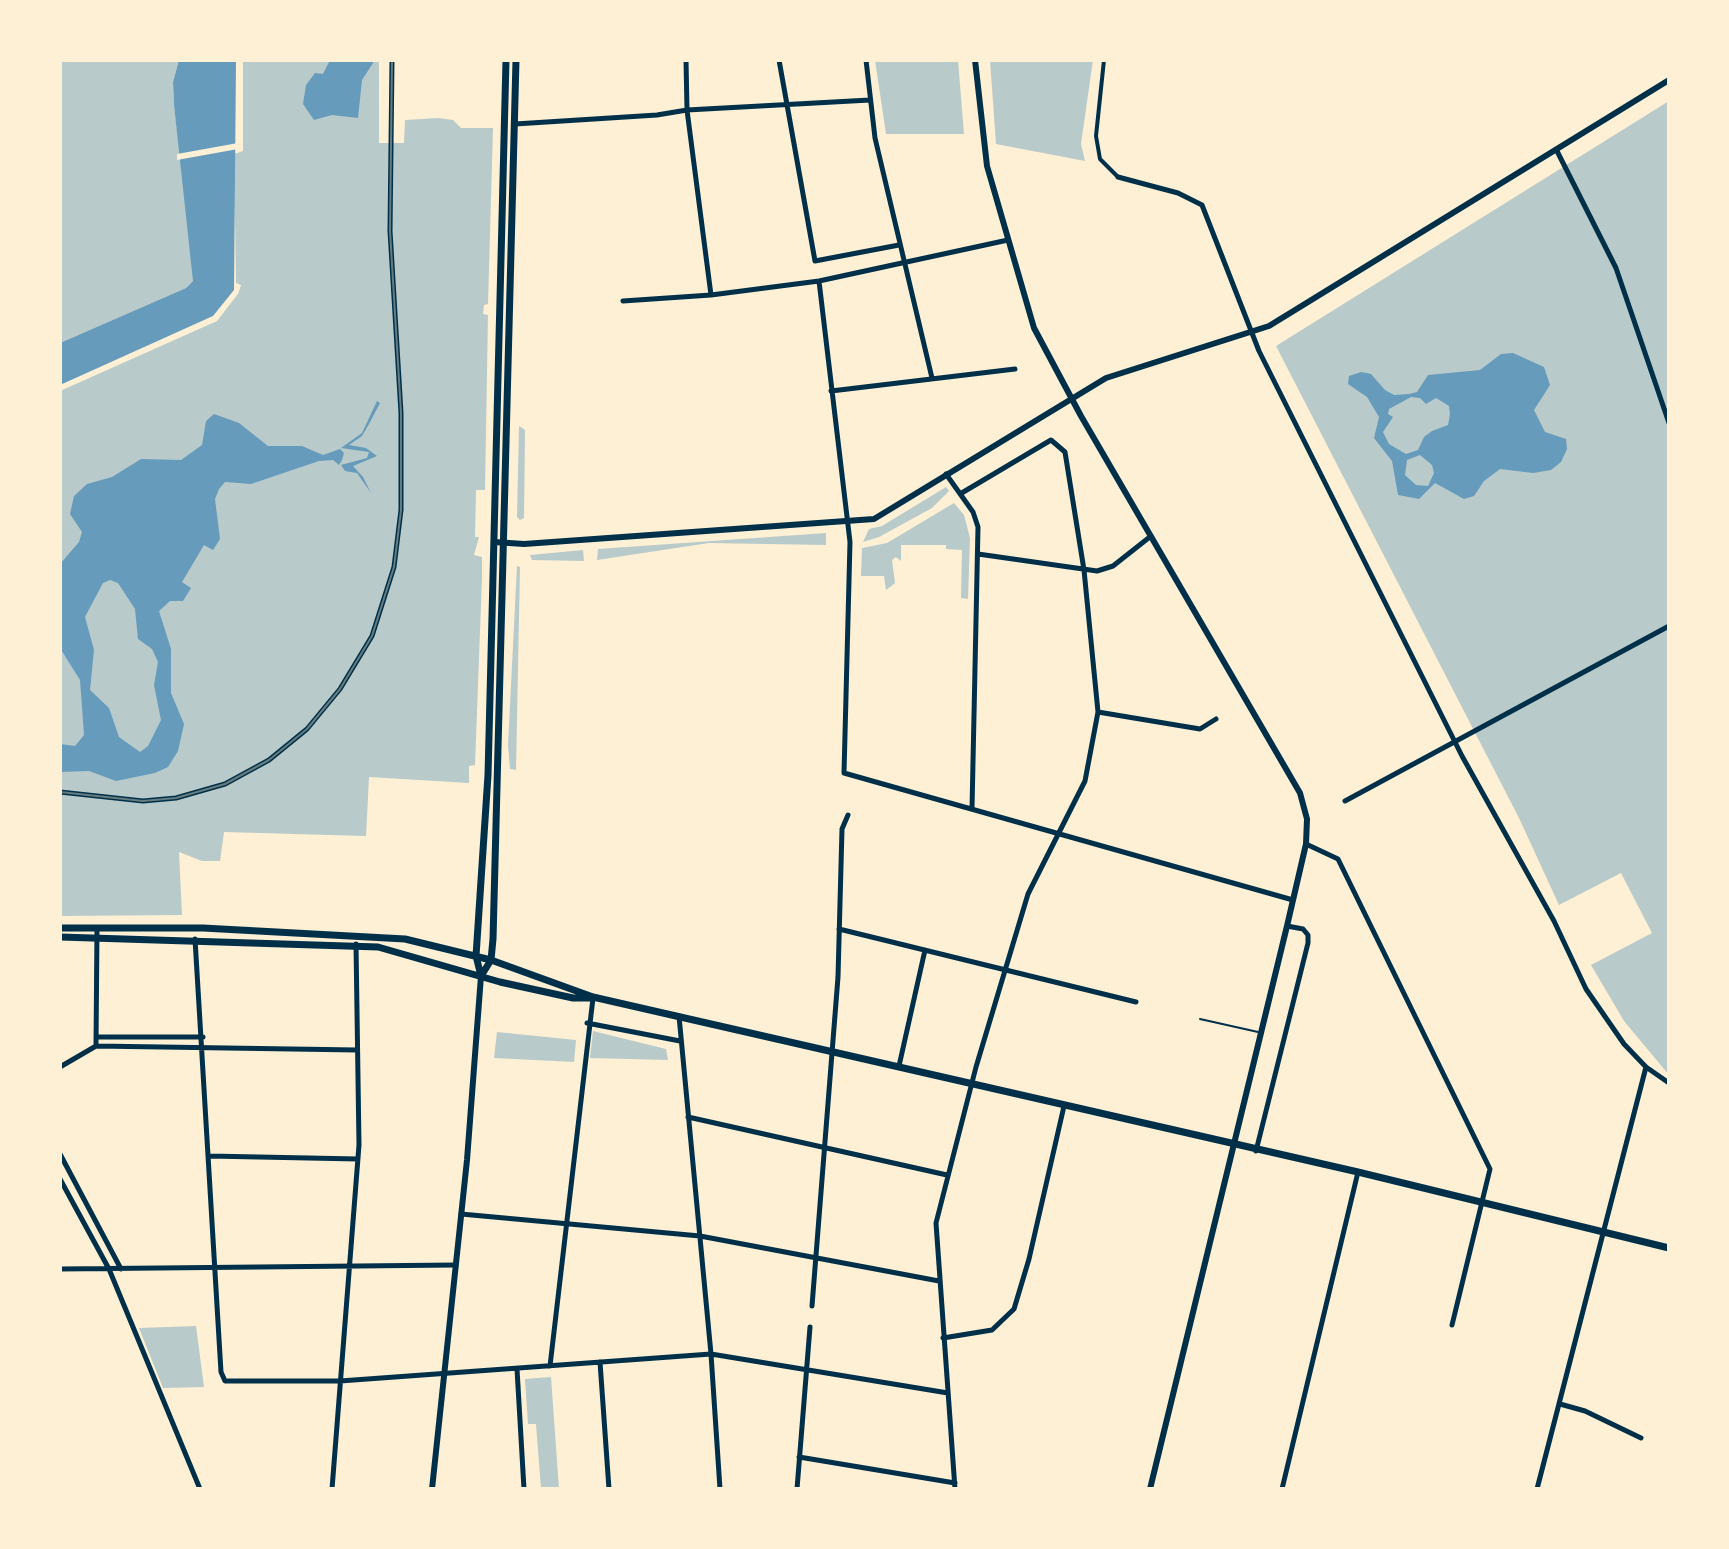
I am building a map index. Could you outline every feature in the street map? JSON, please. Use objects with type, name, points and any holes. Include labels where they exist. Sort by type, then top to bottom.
[{"type":"main road","points":[[481,976],[476,956],[488,777],[506,60]]},
{"type":"main road","points":[[481,976],[491,960],[505,543],[516,60]]},
{"type":"main road","points":[[60,928],[195,938],[405,939],[491,960],[593,997],[1358,1172],[1669,1248]]},
{"type":"main road","points":[[60,937],[96,932],[203,928],[356,940],[481,976],[573,998],[593,997]]},
{"type":"street","points":[[60,792],[143,801],[176,798],[225,784],[269,760],[307,729],[340,689],[372,636],[394,567],[401,502],[401,413],[390,243],[392,60]]},
{"type":"street","points":[[686,60],[687,110],[711,295]]},
{"type":"street","points":[[779,60],[815,261],[899,245]]},
{"type":"street","points":[[866,60],[870,100],[899,245],[932,378]]},
{"type":"street","points":[[975,60],[981,138],[1034,328],[1300,793],[1307,819],[1306,844],[1287,926],[1204,1255],[1150,1489]]},
{"type":"street","points":[[1104,60],[1096,136],[1100,159],[1118,177],[1178,193],[1202,205],[1251,333],[1454,740],[1554,921],[1585,988],[1607,1022],[1646,1067],[1669,1083]]},
{"type":"street","points":[[494,542],[847,522],[879,516],[1106,378],[1269,326],[1669,80]]},
{"type":"street","points":[[515,124],[785,103],[870,100]]},
{"type":"street","points":[[1557,151],[1616,268],[1669,423]]},
{"type":"street","points":[[623,301],[711,295],[819,281],[906,265],[1008,240]]},
{"type":"street","points":[[819,281],[850,554],[844,773],[1293,900]]},
{"type":"street","points":[[831,391],[1015,369]]},
{"type":"street","points":[[799,1457],[955,1486],[936,1223],[972,1083],[1033,880],[1085,781],[1098,712],[1084,570],[1065,452],[1051,440],[960,494]]},
{"type":"street","points":[[946,474],[978,527],[972,809]]},
{"type":"street","points":[[978,554],[1084,570],[1113,566],[1152,536]]},
{"type":"street","points":[[1345,801],[1669,626]]},
{"type":"street","points":[[1098,712],[1200,729],[1216,719]]},
{"type":"street","points":[[812,1306],[833,1052],[842,829],[848,815]]},
{"type":"street","points":[[1306,844],[1338,859],[1490,1169],[1452,1325]]},
{"type":"street","points":[[1256,1151],[1308,943],[1308,935],[1303,929],[1287,926]]},
{"type":"street","points":[[839,929],[1136,1002]]},
{"type":"street","points":[[96,932],[96,1046]]},
{"type":"street","points":[[195,938],[221,1372],[225,1381],[340,1381],[711,1354],[948,1393]]},
{"type":"street","points":[[332,1489],[358,1159],[356,940]]},
{"type":"street","points":[[899,1066],[925,950]]},
{"type":"street","points":[[432,1489],[461,1214],[481,976]]},
{"type":"street","points":[[550,1366],[587,1023],[593,997]]},
{"type":"street","points":[[679,1016],[711,1354],[720,1489]]},
{"type":"street","points":[[587,1023],[681,1041]]},
{"type":"street","points":[[96,1037],[203,1037]]},
{"type":"street","points":[[60,1067],[96,1046],[357,1050]]},
{"type":"street","points":[[1537,1489],[1646,1067]]},
{"type":"street","points":[[943,1338],[992,1330],[1014,1309],[1029,1259],[1036,1216],[1064,1106]]},
{"type":"street","points":[[688,1117],[947,1175]]},
{"type":"street","points":[[60,1154],[121,1269]]},
{"type":"street","points":[[209,1156],[358,1159]]},
{"type":"street","points":[[1282,1489],[1358,1172]]},
{"type":"street","points":[[60,1179],[109,1269],[200,1489]]},
{"type":"street","points":[[461,1214],[700,1236],[939,1281]]},
{"type":"street","points":[[60,1269],[456,1265]]},
{"type":"street","points":[[797,1489],[810,1327]]},
{"type":"street","points":[[600,1362],[609,1489]]},
{"type":"street","points":[[517,1369],[524,1489]]},
{"type":"street","points":[[1560,1404],[1585,1411],[1641,1438]]},
{"type":"lane","points":[[1200,1019],[1260,1033]]},
{"type":"shaded area","points":[[60,60],[179,60],[173,82],[174,105],[194,271],[193,281],[186,288],[60,343]]},
{"type":"shaded area","points":[[243,60],[379,60],[379,143],[404,143],[405,120],[438,118],[453,120],[461,128],[493,128],[488,304],[484,305],[483,314],[488,315],[485,490],[476,490],[475,537],[479,537],[474,555],[482,557],[475,765],[469,766],[469,783],[369,777],[366,836],[224,832],[220,861],[202,861],[179,852],[182,915],[60,916],[60,391],[217,321],[238,294],[241,285],[236,283],[234,154],[243,151]]},
{"type":"shaded area","points":[[875,60],[958,60],[964,134],[886,134]]},
{"type":"shaded area","points":[[990,60],[1093,60],[1081,144],[1085,161],[996,144]]},
{"type":"shaded area","points":[[1669,101],[1669,1075],[1624,1021],[1591,965],[1652,933],[1621,873],[1559,905],[1519,818],[1276,346]]},
{"type":"shaded area","points":[[519,426],[525,430],[524,518],[520,520],[517,517]]},
{"type":"shaded area","points":[[946,487],[949,491],[932,508],[879,537],[863,542],[869,529],[882,526]]},
{"type":"shaded area","points":[[954,503],[964,515],[970,538],[968,599],[961,598],[962,550],[946,549],[946,545],[901,545],[901,561],[896,557],[892,560],[895,583],[886,590],[884,576],[861,576],[862,548],[887,543]]},
{"type":"shaded area","points":[[826,533],[826,545],[709,543],[597,560],[598,549]]},
{"type":"shaded area","points":[[583,550],[584,561],[532,560],[530,555]]},
{"type":"shaded area","points":[[517,566],[520,567],[516,770],[510,769],[508,745]]},
{"type":"shaded area","points":[[593,1031],[666,1049],[668,1060],[590,1058]]},
{"type":"shaded area","points":[[497,1032],[576,1040],[574,1062],[494,1058]]},
{"type":"shaded area","points":[[196,1326],[204,1387],[163,1388],[139,1328]]},
{"type":"shaded area","points":[[551,1377],[559,1489],[541,1489],[536,1424],[528,1424],[525,1379]]},
{"type":"water","points":[[179,60],[236,60],[234,290],[213,316],[60,385],[60,343],[186,288],[193,281],[174,105],[173,82]]},
{"type":"water","points":[[330,60],[375,60],[362,80],[358,118],[332,115],[314,120],[303,104],[306,85],[315,73],[323,74]]},
{"type":"water","points":[[1513,353],[1544,367],[1550,385],[1534,410],[1545,432],[1566,439],[1567,449],[1561,462],[1551,470],[1533,473],[1500,469],[1484,481],[1474,496],[1464,499],[1435,483],[1419,499],[1398,495],[1392,461],[1374,438],[1379,417],[1367,397],[1348,384],[1349,376],[1361,372],[1371,374],[1394,395],[1409,394],[1417,392],[1428,375],[1480,370],[1501,354]],"holes":[[[1411,397],[1420,398],[1426,404],[1436,398],[1449,406],[1450,414],[1448,425],[1432,431],[1424,437],[1418,450],[1406,454],[1389,444],[1383,432],[1393,417],[1388,414],[1389,409]],[[1420,455],[1432,465],[1434,473],[1428,486],[1416,485],[1405,475],[1407,460]]]},
{"type":"water","points":[[377,401],[380,403],[362,436],[349,445],[366,448],[377,456],[353,466],[371,493],[357,473],[345,471],[341,465],[367,458],[369,452],[341,448],[362,433]]},
{"type":"water","points":[[214,414],[239,423],[268,446],[302,446],[323,455],[340,449],[344,453],[339,465],[333,460],[319,461],[251,484],[225,482],[219,489],[215,499],[220,539],[213,550],[204,545],[182,582],[191,588],[183,601],[170,601],[159,611],[171,649],[171,693],[184,724],[178,751],[168,767],[155,773],[116,781],[89,771],[60,772],[60,744],[75,746],[84,735],[80,680],[60,648],[60,564],[79,542],[82,532],[70,514],[74,496],[87,484],[112,477],[141,459],[181,460],[202,445],[206,421]],"holes":[[[110,580],[118,583],[135,609],[138,639],[152,649],[158,662],[154,685],[161,720],[148,746],[140,752],[119,737],[109,708],[90,690],[94,650],[85,617],[103,583]]]},
{"type":"pier","points":[[238,143],[238,149],[177,160],[177,154]]},
{"type":"tram line","points":[[60,792],[143,801],[176,798],[225,784],[269,760],[307,729],[340,689],[372,636],[394,567],[401,510],[401,413],[390,231],[392,60]]}]
